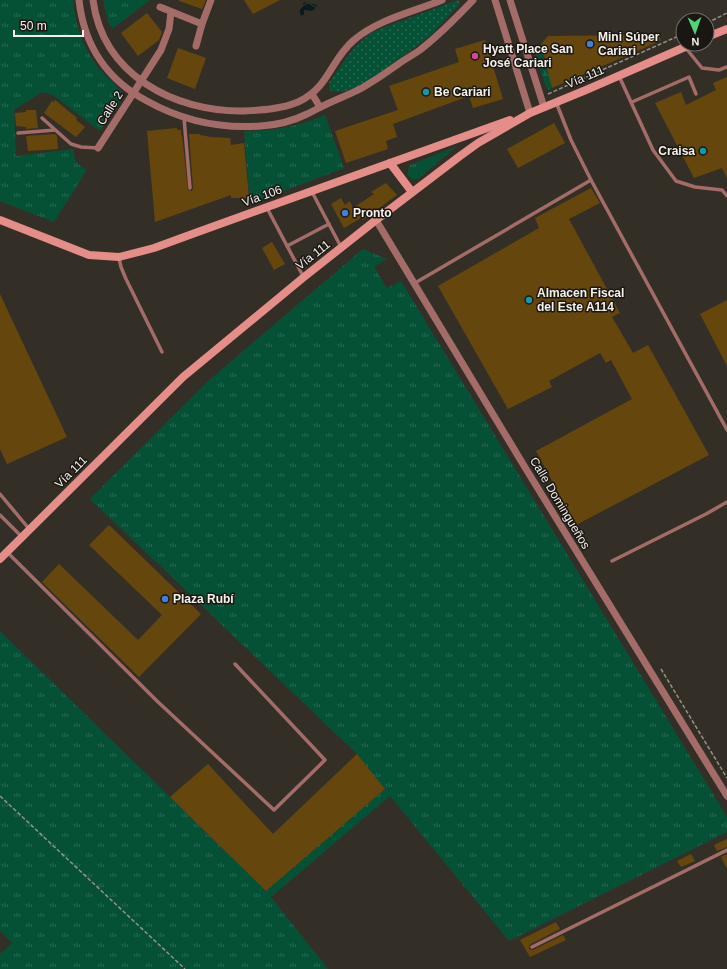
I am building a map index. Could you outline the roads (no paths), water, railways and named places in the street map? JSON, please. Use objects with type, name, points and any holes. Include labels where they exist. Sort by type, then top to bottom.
[{"type":"main road","points":[[715,34],[727,28]]},
{"type":"main road","name":"Vía 111","points":[[0,559],[183,377],[412,192],[478,143],[530,113],[675,52]]},
{"type":"main road","name":"Vía 106","points":[[0,220],[89,255],[119,257],[154,248],[530,113]]},
{"type":"main road","points":[[390,163],[412,192]]},
{"type":"street","points":[[79,0],[85,30],[95,52],[115,79],[132,94],[158,108],[206,123],[261,126],[290,120],[307,114],[361,88],[420,49],[443,30],[473,0]]},
{"type":"street","points":[[93,0],[97,22],[104,39],[123,65],[141,80],[160,92],[196,105],[222,110],[272,109],[298,102],[312,94],[326,79],[344,51],[360,36],[378,25],[442,0]]},
{"type":"street","points":[[196,46],[211,0]]},
{"type":"street","points":[[495,0],[530,113]]},
{"type":"street","points":[[510,0],[544,107]]},
{"type":"street","points":[[160,7],[202,24]]},
{"type":"street","name":"Calle 2","points":[[98,148],[161,50],[170,29],[171,12]]},
{"type":"street","points":[[312,94],[320,107]]},
{"type":"street","name":"Calle Domingueños","points":[[376,220],[526,469],[727,796]]},
{"type":"lane","points":[[693,52],[702,68],[719,70],[727,67]]},
{"type":"lane","points":[[619,76],[653,150],[676,181],[695,186],[722,190],[727,196]]},
{"type":"lane","points":[[632,102],[689,77],[696,94]]},
{"type":"lane","points":[[556,102],[571,140],[591,180],[727,430]]},
{"type":"lane","points":[[184,117],[190,188]]},
{"type":"lane","points":[[42,118],[66,140],[75,145],[98,148]]},
{"type":"lane","points":[[18,133],[55,130]]},
{"type":"lane","points":[[415,283],[591,180]]},
{"type":"lane","points":[[312,191],[341,248]]},
{"type":"lane","points":[[266,208],[304,278]]},
{"type":"lane","points":[[287,246],[329,224]]},
{"type":"lane","points":[[119,257],[126,279],[162,352]]},
{"type":"lane","points":[[0,494],[30,530]]},
{"type":"lane","points":[[612,561],[727,502]]},
{"type":"lane","points":[[0,514],[22,537]]},
{"type":"lane","points":[[7,552],[157,701],[274,810],[325,760],[234,664]]},
{"type":"lane","points":[[532,947],[727,850]]},
{"type":"water","points":[[304,2],[317,5],[317,7],[312,11],[304,10],[304,16],[302,16],[300,14],[300,9],[302,8]]},
{"type":"place","name":"Mini Súper Cariari","points":[[590,44]]},
{"type":"place","name":"Hyatt Place San José Cariari","points":[[475,56]]},
{"type":"place","name":"Be Cariari","points":[[426,92]]},
{"type":"place","name":"Craisa","points":[[703,151]]},
{"type":"place","name":"Pronto","points":[[345,213]]},
{"type":"place","name":"Almacen Fiscal del Este A114","points":[[529,300]]},
{"type":"place","name":"Plaza Rubí","points":[[165,599]]}]
